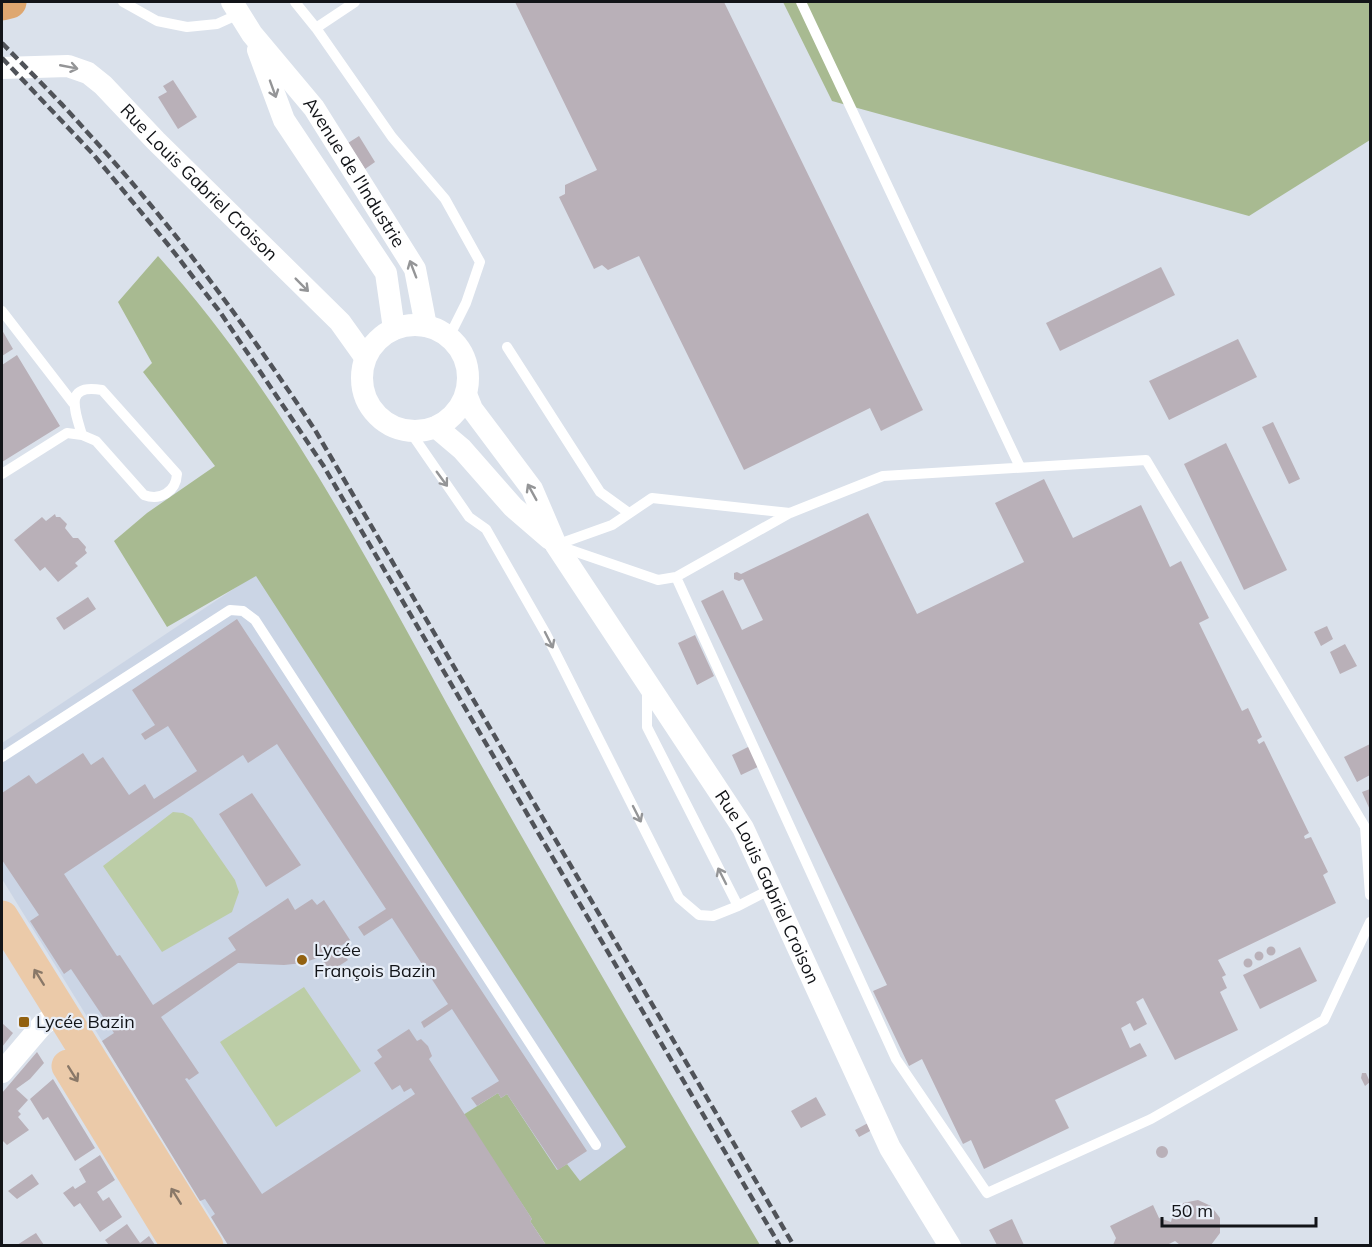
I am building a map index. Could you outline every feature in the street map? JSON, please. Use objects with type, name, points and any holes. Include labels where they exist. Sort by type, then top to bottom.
[{"type":"highway","points":[[2,4],[10,2]]},
{"type":"main road","points":[[2,917],[52,1018],[178,1245]]},
{"type":"main road","points":[[2,957],[52,1018],[207,1245]]},
{"type":"street","name":"Avenue de l'Industrie","points":[[236,8],[252,34],[314,108],[415,269],[426,326]]},
{"type":"street","name":"Avenue de l'Industrie","points":[[252,34],[284,120],[386,273],[393,329]]},
{"type":"street","name":"Rue Louis Gabriel Croison","points":[[2,68],[69,66],[88,74],[103,85],[156,141],[340,322],[366,357]]},
{"type":"street","points":[[410,325],[426,326],[449,337],[459,348],[466,363],[469,378],[466,394],[454,413],[436,427],[418,431],[401,429],[384,422],[372,409],[364,393],[362,375],[366,357],[372,346],[393,329],[410,325]]},
{"type":"street","name":"Rue Louis Gabriel Croison","points":[[466,394],[472,409],[532,489],[556,545],[743,828],[890,1148],[950,1245]]},
{"type":"street","name":"Rue Louis Gabriel Croison","points":[[436,427],[462,449],[513,507],[556,545]]},
{"type":"street","points":[[2,1072],[52,1018]]},
{"type":"lane","points":[[123,2],[157,21],[187,27],[217,24],[236,8]]},
{"type":"lane","points":[[295,2],[316,28],[392,137],[445,199],[480,262],[466,303],[449,337]]},
{"type":"lane","points":[[316,28],[355,2]]},
{"type":"lane","points":[[801,2],[1020,467]]},
{"type":"lane","points":[[2,311],[73,403],[82,435]]},
{"type":"lane","points":[[507,346],[600,492],[629,513]]},
{"type":"lane","points":[[2,474],[67,433],[82,435],[96,441],[144,495],[152,498],[162,497],[173,488],[177,482],[177,474],[102,390],[83,389],[76,395],[73,403]]},
{"type":"lane","points":[[409,430],[469,517],[486,529],[492,538],[546,634],[679,898],[699,915],[713,916],[771,889]]},
{"type":"lane","points":[[556,545],[658,580],[676,577],[790,513],[883,476],[1146,460],[1365,827],[1371,895]]},
{"type":"lane","points":[[556,545],[612,525],[651,498],[790,513]]},
{"type":"lane","points":[[676,577],[896,1059],[987,1193],[1151,1119],[1324,1020],[1371,922]]},
{"type":"lane","points":[[2,757],[230,610],[243,611],[255,620],[596,1145]]},
{"type":"lane","points":[[647,684],[646,727],[738,906]]},
{"type":"shaded area","name":"Lycée François Bazin","points":[[316,534],[661,1155],[513,1240],[516,1245],[228,1245],[2,879],[2,743]]},
{"type":"green space","points":[[783,2],[1370,2],[1370,140],[1249,216],[832,101]]},
{"type":"green space","points":[[158,256],[204,310],[246,366],[323,484],[572,925],[760,1245],[546,1245],[530,1221],[532,1219],[463,1115],[498,1093],[501,1098],[507,1094],[557,1170],[567,1164],[580,1181],[626,1147],[256,576],[167,627],[114,541],[147,513],[215,466],[143,372],[152,363],[118,302]]},
{"type":"green space","points":[[173,812],[183,813],[192,818],[235,880],[239,892],[232,912],[162,952],[103,866]]},
{"type":"green space","points":[[304,987],[361,1071],[276,1127],[220,1042]]},
{"type":"building","points":[[515,2],[724,2],[923,410],[881,431],[870,408],[744,470],[639,256],[608,270],[602,265],[594,269],[559,197],[565,194],[565,185],[597,170]]},
{"type":"building","points":[[173,80],[197,117],[178,129],[158,97],[167,92],[163,86]]},
{"type":"building","points":[[359,136],[375,162],[365,169],[348,143]]},
{"type":"building","points":[[1161,267],[1175,295],[1060,351],[1046,323]]},
{"type":"building","points":[[2,330],[13,349],[2,356]]},
{"type":"building","points":[[1238,339],[1257,377],[1169,420],[1149,381]]},
{"type":"building","points":[[17,355],[60,426],[2,462],[2,365]]},
{"type":"building","points":[[1273,422],[1300,479],[1289,484],[1262,427]]},
{"type":"building","points":[[1226,443],[1287,570],[1244,590],[1184,464]]},
{"type":"building","points":[[1044,479],[1073,538],[1141,505],[1170,567],[1181,561],[1209,618],[1199,623],[1242,711],[1248,708],[1262,737],[1257,740],[1259,744],[1264,741],[1309,833],[1304,836],[1305,839],[1311,837],[1328,872],[1323,875],[1336,903],[1218,960],[1226,975],[1222,977],[1227,988],[1220,992],[1238,1030],[1175,1060],[1143,998],[1136,1002],[1147,1024],[1134,1031],[1130,1023],[1121,1028],[1130,1048],[1140,1043],[1147,1056],[1055,1100],[1069,1128],[984,1169],[971,1140],[963,1144],[922,1059],[909,1066],[873,991],[887,985],[701,601],[723,590],[742,630],[763,620],[743,579],[739,581],[734,579],[734,573],[741,574],[868,513],[917,614],[1024,562],[995,503]]},
{"type":"building","points":[[55,514],[67,524],[65,528],[73,538],[78,538],[86,547],[87,553],[75,563],[78,566],[58,582],[45,567],[40,571],[14,540],[42,517],[46,521]]},
{"type":"building","points":[[88,597],[96,609],[64,630],[56,618]]},
{"type":"building","points":[[237,619],[587,1151],[558,1170],[507,1094],[501,1098],[498,1093],[477,1106],[471,1098],[499,1081],[452,1009],[424,1028],[421,1022],[448,1004],[392,918],[364,936],[358,927],[386,909],[277,744],[248,763],[243,755],[64,874],[117,956],[120,955],[153,1005],[236,950],[228,938],[288,898],[295,910],[312,899],[317,905],[324,900],[350,940],[339,947],[348,960],[330,972],[320,957],[303,963],[284,965],[238,963],[161,1017],[199,1073],[189,1080],[185,1079],[262,1194],[415,1094],[411,1088],[404,1092],[400,1085],[392,1090],[374,1063],[382,1057],[377,1050],[409,1029],[417,1041],[421,1039],[428,1046],[432,1056],[429,1059],[532,1219],[530,1221],[546,1245],[228,1245],[211,1217],[215,1214],[205,1199],[200,1201],[102,1041],[114,1033],[71,969],[64,974],[30,921],[39,915],[2,860],[2,793],[29,775],[36,784],[83,753],[91,765],[103,757],[129,795],[145,784],[154,799],[197,771],[168,726],[145,740],[141,734],[155,725],[132,690]]},
{"type":"building","points":[[1327,626],[1333,639],[1321,646],[1314,632]]},
{"type":"building","points":[[695,635],[714,676],[697,685],[678,643]]},
{"type":"building","points":[[1345,644],[1357,666],[1340,674],[1330,652]]},
{"type":"building","points":[[1370,744],[1370,775],[1357,782],[1344,757]]},
{"type":"building","points":[[752,745],[762,765],[741,775],[732,755]]},
{"type":"building","points":[[1370,789],[1370,810],[1362,792]]},
{"type":"building","points":[[252,793],[301,865],[266,887],[219,814]]},
{"type":"building","points":[[1271,947],[1275,951],[1271,955],[1267,951]]},
{"type":"building","points":[[1300,947],[1317,981],[1260,1009],[1243,975]]},
{"type":"building","points":[[1259,951],[1264,956],[1259,961],[1254,956]]},
{"type":"building","points":[[1248,959],[1252,963],[1248,967],[1244,963]]},
{"type":"building","points":[[2,1023],[13,1033],[2,1047]]},
{"type":"building","points":[[37,1052],[44,1063],[30,1079],[16,1089],[28,1100],[18,1111],[21,1114],[18,1117],[29,1130],[7,1145],[2,1140],[2,1093]]},
{"type":"building","points":[[1362,1073],[1366,1073],[1370,1082],[1365,1086],[1361,1078]]},
{"type":"building","points":[[53,1079],[95,1148],[75,1161],[48,1117],[43,1120],[30,1099]]},
{"type":"building","points":[[816,1097],[826,1115],[801,1128],[791,1111]]},
{"type":"building","points":[[868,1123],[872,1130],[859,1137],[855,1130]]},
{"type":"building","points":[[1164,1146],[1168,1152],[1164,1158],[1160,1158],[1156,1150]]},
{"type":"building","points":[[100,1155],[115,1180],[97,1192],[103,1201],[109,1197],[122,1217],[100,1232],[80,1203],[74,1207],[63,1193],[73,1186],[75,1189],[86,1182],[79,1169]]},
{"type":"building","points":[[32,1174],[39,1184],[17,1199],[8,1191]]},
{"type":"building","points":[[1198,1200],[1211,1206],[1220,1218],[1220,1233],[1211,1245],[1180,1245],[1175,1241],[1167,1245],[1113,1245],[1116,1238],[1110,1226],[1153,1205],[1159,1218],[1171,1222],[1173,1214],[1183,1203]]},
{"type":"building","points":[[1012,1219],[1024,1245],[997,1245],[989,1230]]},
{"type":"building","points":[[127,1224],[140,1243],[149,1236],[155,1245],[109,1245],[105,1240]]},
{"type":"building","points":[[36,1233],[44,1245],[17,1245],[31,1236]]},
{"type":"railway","points":[[2,43],[77,120],[149,203],[235,314],[315,430],[794,1246]]},
{"type":"railway","points":[[2,58],[93,154],[170,247],[220,312],[323,465],[780,1246]]},
{"type":"place","name":"Lycée François Bazin","points":[[302,960]]},
{"type":"place","name":"Lycée Bazin","points":[[24,1022]]}]
